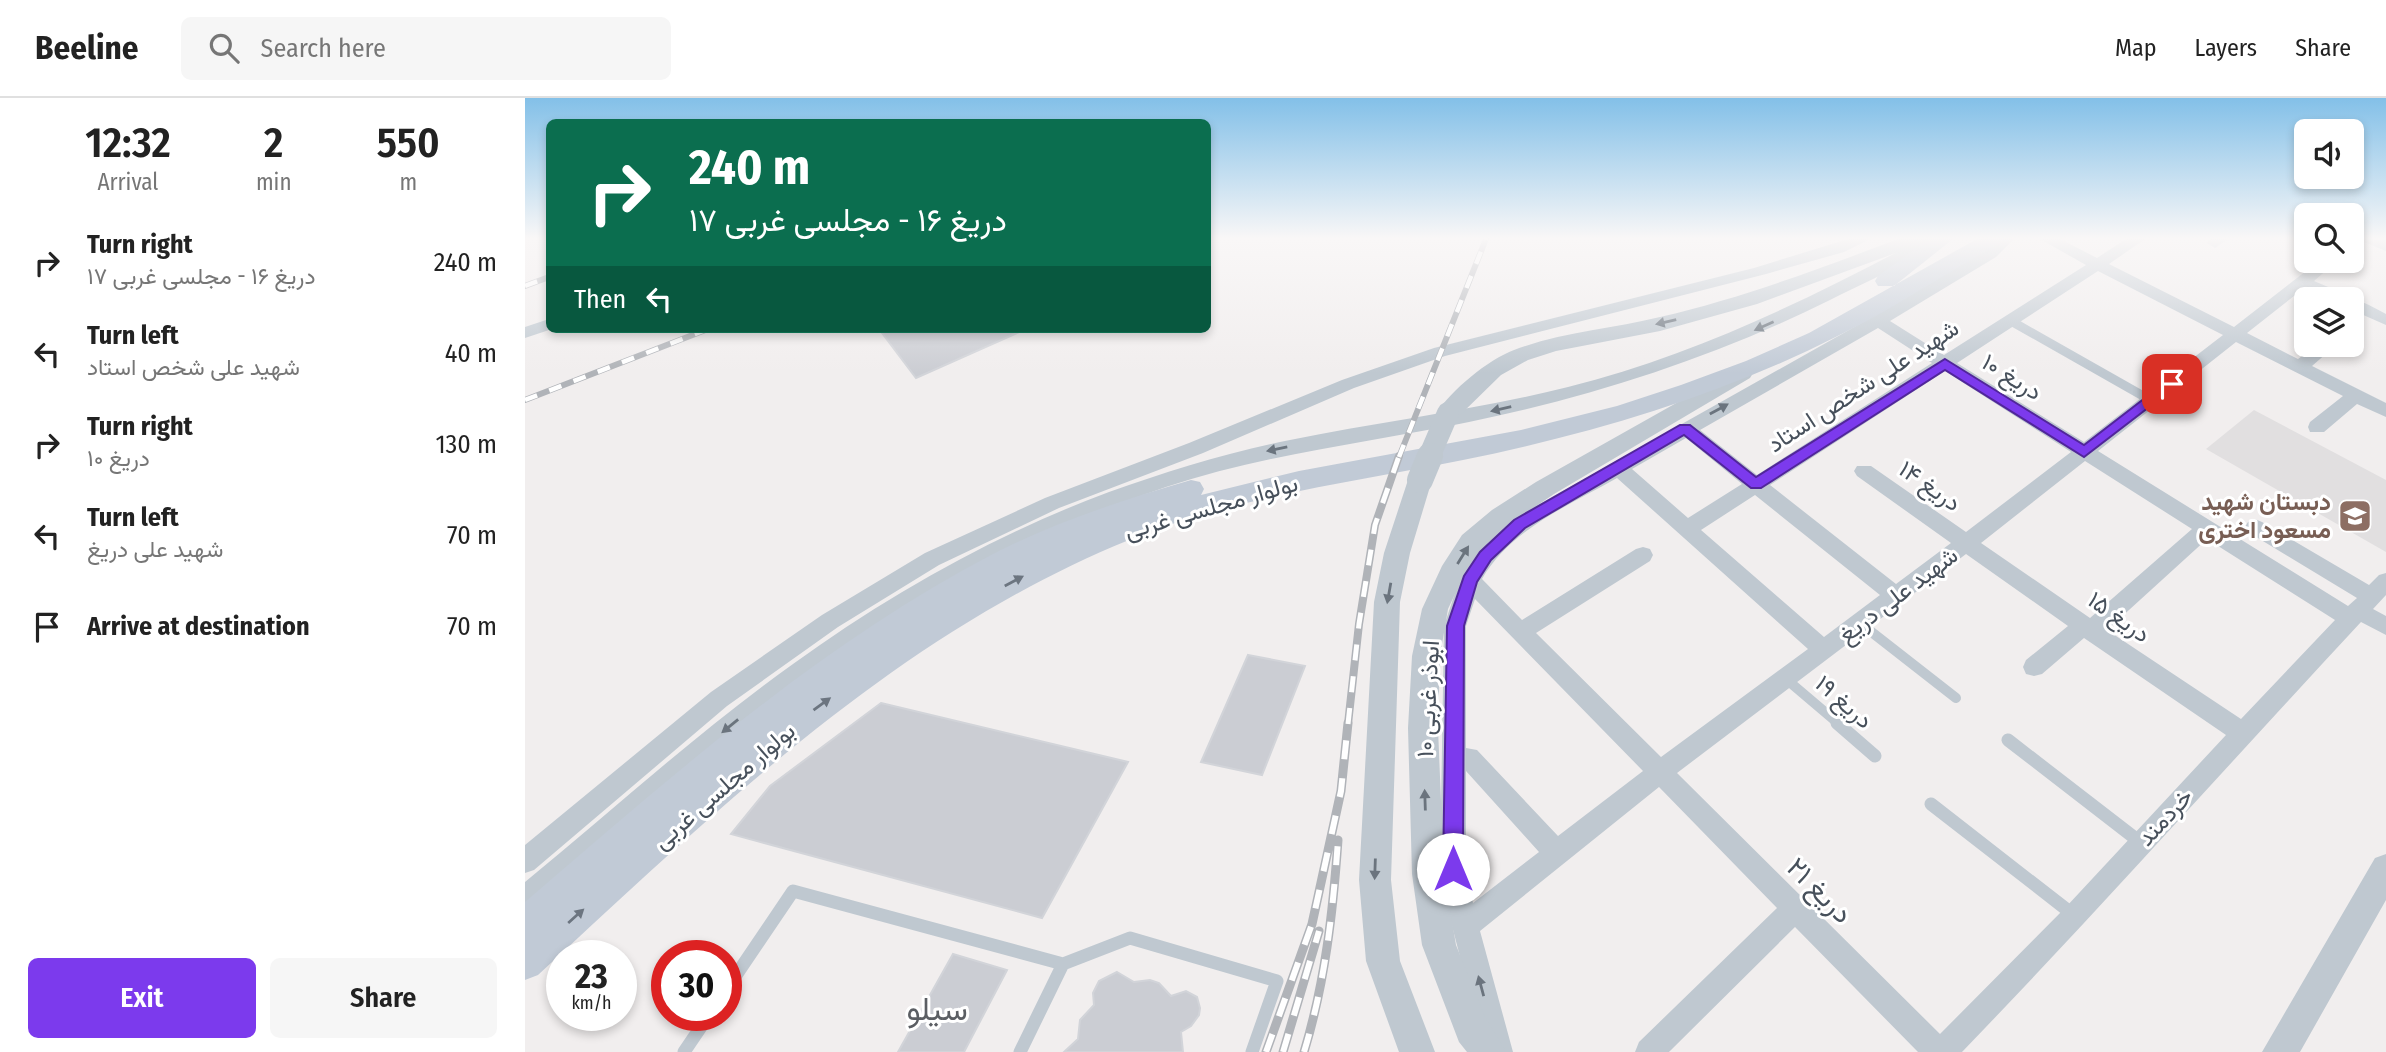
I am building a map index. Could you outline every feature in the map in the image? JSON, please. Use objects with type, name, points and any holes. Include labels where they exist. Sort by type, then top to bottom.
[{"type":"main road","name":"بولوار مجلسی غربی","points":[[525,925],[791,698],[862,647],[928,606],[1031,549],[1107,516],[1185,490],[1331,455],[1496,427],[1618,396],[1710,366],[1778,338],[1881,284]]},
{"type":"main road","name":"بولوار مجلسی غربی","points":[[525,961],[694,811],[810,713],[875,664],[961,609],[1041,566],[1116,534],[1262,488],[1412,461],[1558,429],[1632,409],[1746,371],[1817,338],[1913,284]]},
{"type":"street","points":[[525,861],[719,699],[830,621],[932,559],[1052,503],[1196,448],[1349,384],[1440,352],[1711,284]]},
{"type":"street","name":"ابوذر غربی ۱۰","points":[[1417,1052],[1383,961],[1374,880],[1387,603],[1400,541],[1420,480],[1448,413],[1493,370],[1520,355],[1553,345],[1660,324],[1800,284]]},
{"type":"street","points":[[525,899],[699,751],[825,654],[898,606],[1028,535],[1100,504],[1218,464],[1273,450],[1485,413],[1595,386],[1653,368],[1765,326],[1848,284]]},
{"type":"street","points":[[1499,1052],[1465,926],[1453,869],[1455,626],[1470,581],[1485,556],[1520,524],[1941,284]]},
{"type":"street","name":"شهید علی شخص استاد","points":[[1687,529],[2069,284]]},
{"type":"street","points":[[2135,284],[2386,411]]},
{"type":"street","name":"شهید علی دریغ","points":[[1465,926],[1658,773],[2152,401],[2298,284]]},
{"type":"street","points":[[2364,310],[2386,320]]},
{"type":"street","name":"دریغ ۱۰","points":[[1878,321],[2206,529],[2366,601]]},
{"type":"street","points":[[525,333],[546,325]]},
{"type":"street","points":[[2298,368],[2312,357]]},
{"type":"street","name":"ابوذر غربی ۱۰","points":[[1487,1052],[1472,1029],[1439,945],[1428,874],[1423,728],[1426,656],[1435,610],[1451,573],[1471,542],[1501,517],[1545,488],[1746,371]]},
{"type":"street","points":[[2317,427],[2355,396]]},
{"type":"street","points":[[1685,428],[1896,596]]},
{"type":"street","points":[[1617,467],[1824,650]]},
{"type":"street","name":"دریغ ۱۴","points":[[1864,471],[1965,543]]},
{"type":"street","points":[[2255,527],[2366,601],[2386,626]]},
{"type":"street","points":[[2034,667],[2087,628],[2206,529]]},
{"type":"street","name":"دریغ ۱۵","points":[[1965,543],[2244,734]]},
{"type":"street","points":[[1520,632],[1643,555]]},
{"type":"street","name":"دریغ ۲۱","points":[[1470,581],[1658,773],[1940,1052]]},
{"type":"street","name":"خردمند","points":[[1940,1052],[2075,916],[2140,842],[2366,601]]},
{"type":"street","points":[[1469,758],[1557,853]]},
{"type":"street","points":[[2280,1052],[2386,869]]},
{"type":"street","points":[[1649,1052],[1795,909]]},
{"type":"lane","points":[[2011,321],[2152,401]]},
{"type":"lane","points":[[1860,623],[1956,698]]},
{"type":"lane","name":"دریغ ۱۹","points":[[1786,679],[1875,756]]},
{"type":"lane","points":[[2008,740],[2140,842]]},
{"type":"lane","points":[[1931,804],[2075,916]]},
{"type":"lane","points":[[742,966],[793,891],[1063,964],[1130,938],[1277,981],[1252,1052]]},
{"type":"lane","points":[[1020,1052],[1063,964]]},
{"type":"lane","points":[[684,1052],[698,1031]]},
{"type":"shaded area","name":"دبستان شهید مسعود اختری","points":[[2254,410],[2386,480],[2386,552],[2206,449]]},
{"type":"building","points":[[882,333],[1017,333],[916,378]]},
{"type":"building","points":[[1248,655],[1305,666],[1262,775],[1201,762]]},
{"type":"building","points":[[881,703],[1128,762],[1042,918],[731,834],[770,786]]},
{"type":"building","points":[[953,954],[1007,970],[964,1052],[898,1052]]},
{"type":"building","points":[[1117,972],[1134,982],[1150,980],[1159,983],[1171,996],[1186,991],[1197,997],[1199,1015],[1191,1026],[1181,1032],[1183,1052],[1064,1052],[1078,1039],[1080,1020],[1094,1005],[1093,993],[1099,981]]},
{"type":"railway","points":[[525,286],[532,284]]},
{"type":"railway","points":[[1399,457],[1468,284]]},
{"type":"railway","points":[[525,400],[698,333]]},
{"type":"railway","points":[[1348,724],[1359,624],[1375,525],[1399,456]]},
{"type":"railway","points":[[1266,1052],[1312,924],[1341,791],[1348,723]]},
{"type":"railway","points":[[1304,1052],[1327,947],[1338,840]]},
{"type":"railway","points":[[1283,1052],[1319,931]]},
{"type":"place","name":"دبستان شهید مسعود اختری","points":[[2355,516]]},
{"type":"district","name":"سیلو","points":[[937,1009]]},
{"type":"route","points":[[1453,869],[1455,626],[1470,581],[1485,556],[1520,524],[1685,428],[1756,485],[1945,363],[2084,452],[2172,384]]}]
